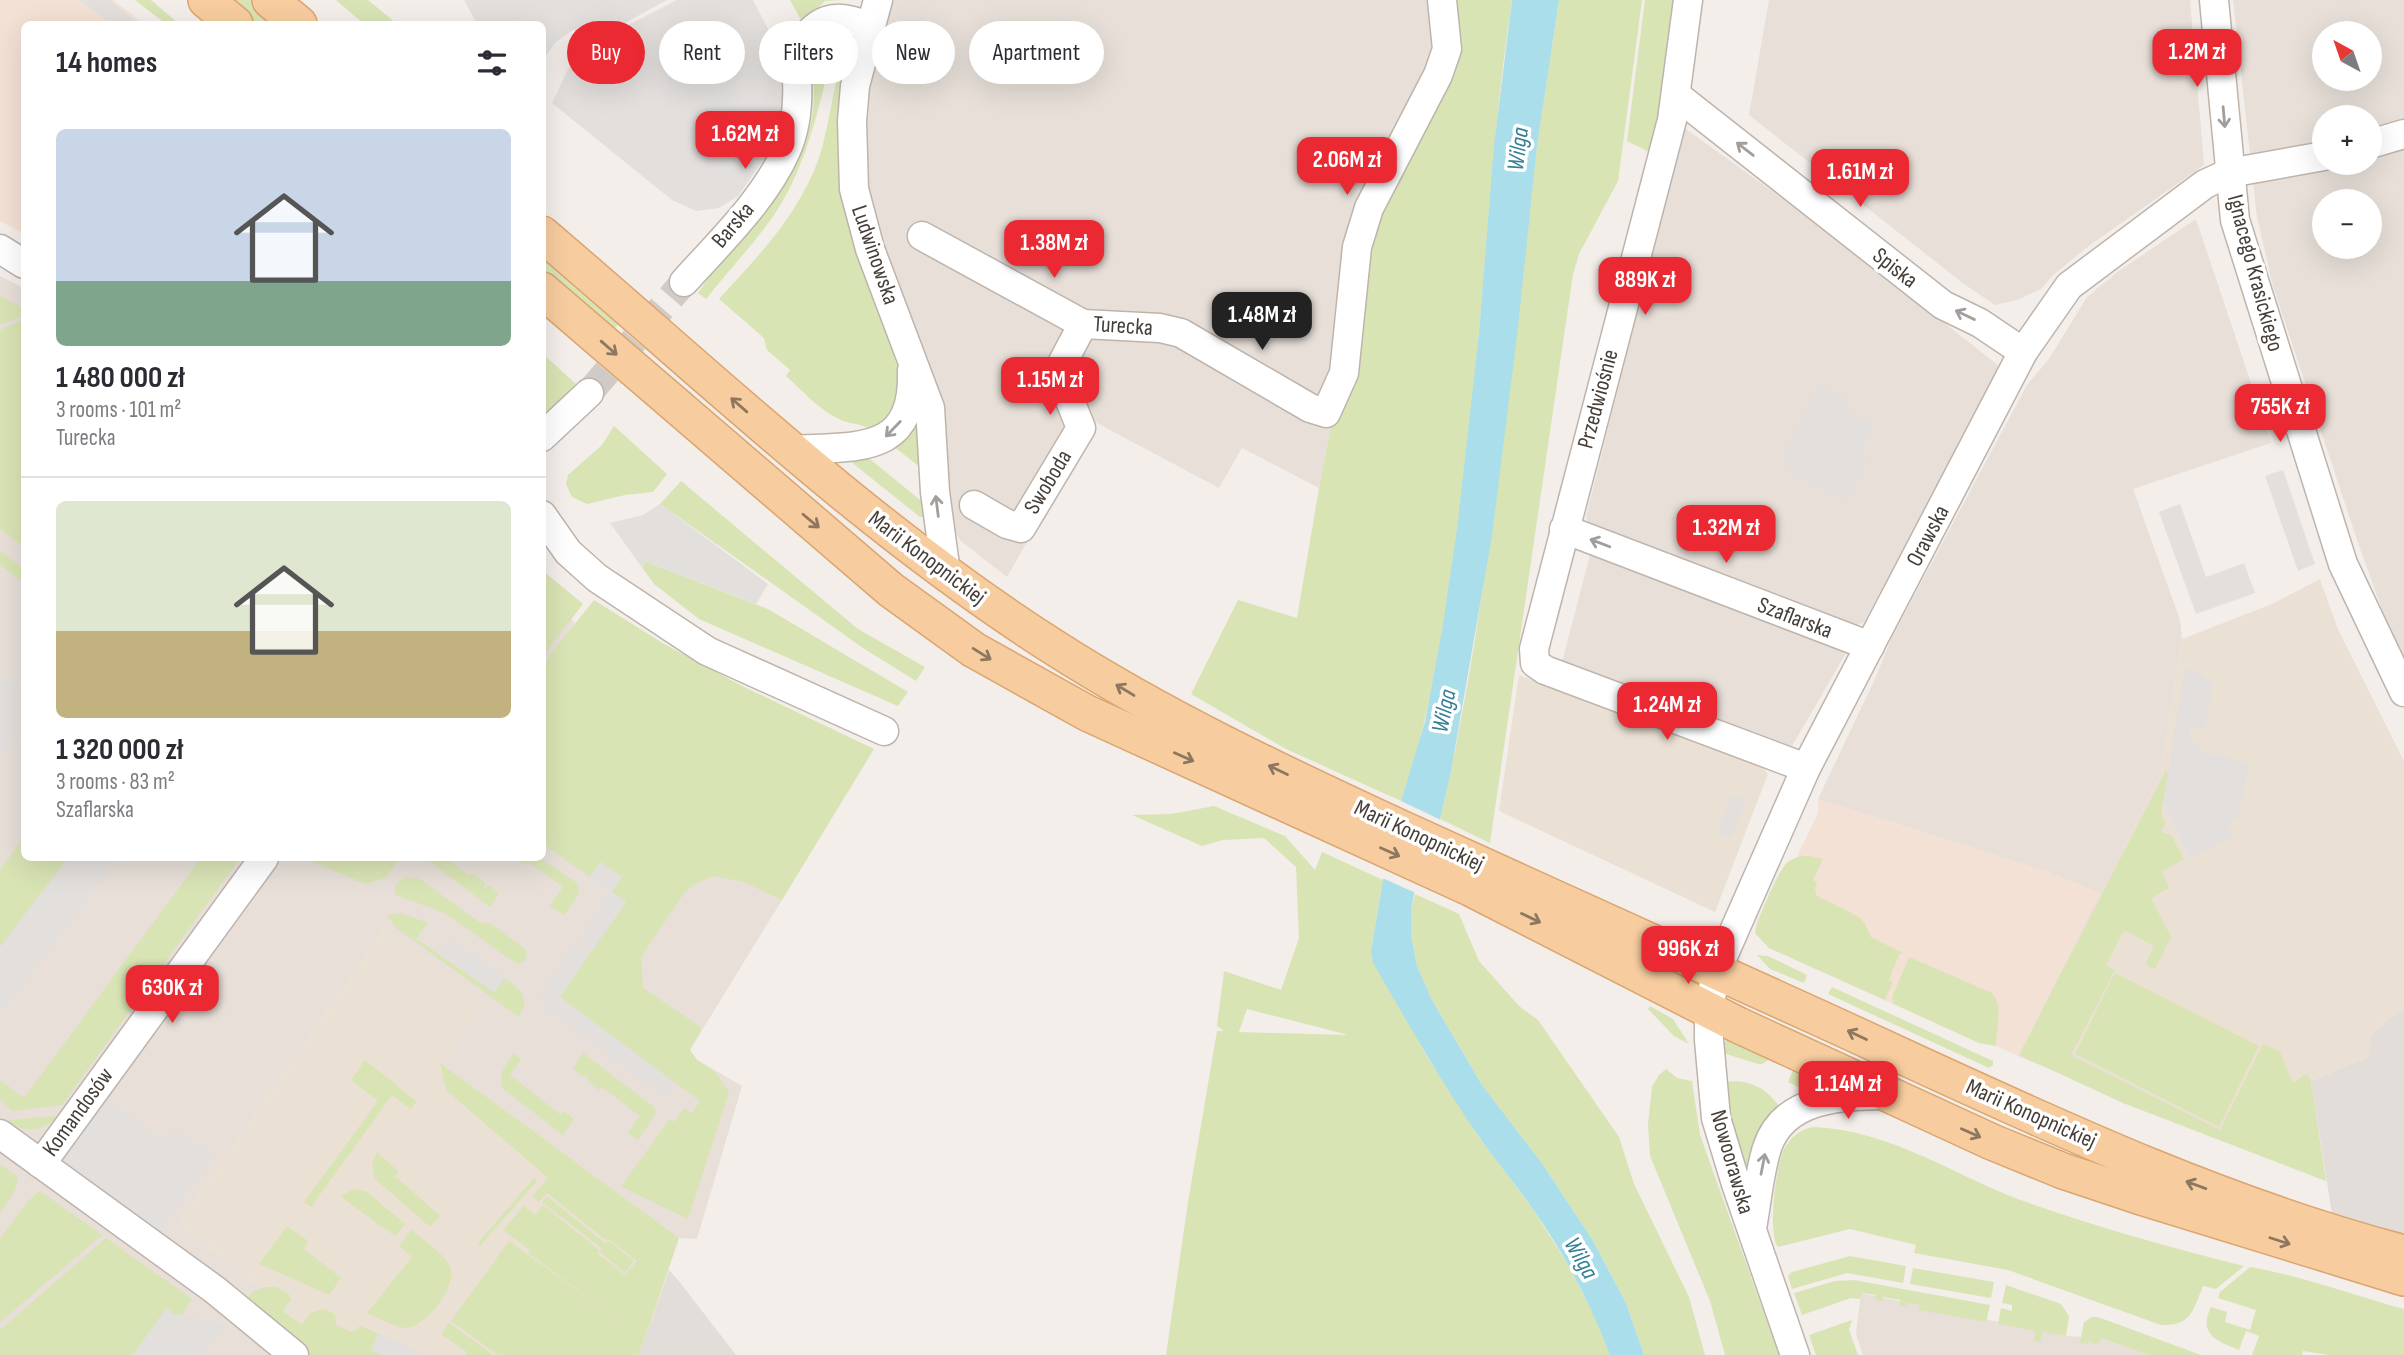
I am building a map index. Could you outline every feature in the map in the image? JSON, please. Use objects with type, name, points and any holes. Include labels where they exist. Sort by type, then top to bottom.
[{"type":"main road","points":[[206,0],[230,21]]},
{"type":"main road","points":[[270,0],[295,21]]},
{"type":"main road","name":"Marii Konopnickiej","points":[[546,237],[791,450],[946,573],[1056,648],[1142,700],[1253,758],[1334,812]]},
{"type":"main road","name":"Marii Konopnickiej","points":[[546,293],[863,566],[951,635],[1087,713],[1334,812],[1475,876],[1716,972],[2071,1133],[2173,1176],[2332,1232],[2404,1252]]},
{"type":"main road","name":"Marii Konopnickiej","points":[[1475,876],[1709,1009],[1886,1095],[2063,1171],[2341,1261],[2404,1278]]},
{"type":"street","name":"Ludwinowska","points":[[878,0],[855,86],[852,114],[854,189],[870,249],[930,408],[935,492],[946,573]]},
{"type":"street","name":"Turecka","points":[[922,236],[1083,324],[1160,328],[1181,333],[1310,408],[1325,413],[1344,373],[1357,247],[1368,208],[1438,75],[1447,49],[1442,0]]},
{"type":"street","name":"Przedwiośnie","points":[[1688,0],[1672,120],[1564,529],[1534,649],[1535,663],[1545,670],[1806,768]]},
{"type":"street","name":"Ignacego Krasickiego","points":[[2214,0],[2235,220],[2343,564],[2404,692]]},
{"type":"street","name":"Barska","points":[[684,282],[749,208],[786,152],[796,113],[798,79],[794,51],[807,33],[827,21],[847,18],[870,27]]},
{"type":"street","name":"Spiska","points":[[1675,95],[1942,305],[1980,323],[2023,352]]},
{"type":"street","points":[[2382,140],[2404,134]]},
{"type":"street","name":"Orawska","points":[[1716,972],[1806,768],[2023,352],[2069,286],[2205,184],[2229,173],[2312,158]]},
{"type":"street","points":[[0,248],[21,263]]},
{"type":"street","points":[[0,256],[21,264]]},
{"type":"street","name":"Swoboda","points":[[974,505],[1007,524],[1021,527],[1081,428],[1058,371],[1083,324]]},
{"type":"street","name":"Ludwinowska","points":[[791,450],[866,446],[887,436],[900,424],[913,394],[912,366],[907,343]]},
{"type":"street","points":[[546,433],[589,393]]},
{"type":"street","points":[[546,521],[568,552],[597,578],[707,651],[884,731]]},
{"type":"street","name":"Szaflarska","points":[[1564,529],[1870,646]]},
{"type":"street","name":"Komandosów","points":[[41,1164],[262,861]]},
{"type":"street","name":"Nowoorawska","points":[[1716,972],[1709,1009],[1710,1066],[1716,1118],[1795,1355]]},
{"type":"street","name":"Nowoorawska","points":[[1752,1231],[1767,1147],[1784,1121],[1814,1102],[1854,1095],[1886,1095]]},
{"type":"street","name":"Komandosów","points":[[0,1135],[215,1290],[294,1355]]},
{"type":"shaded area","points":[[0,0],[113,0],[140,21],[21,21],[21,232],[0,221]]},
{"type":"shaded area","points":[[80,0],[109,0],[135,21],[107,21]]},
{"type":"shaded area","points":[[464,0],[667,0],[629,21],[567,21],[567,34],[555,43],[546,56],[546,21],[475,21]]},
{"type":"shaded area","points":[[677,0],[753,0],[764,21],[759,21],[759,84],[783,84],[782,112],[766,156],[738,196],[719,208],[696,211],[672,200],[552,103],[567,71],[567,84],[645,84],[645,21],[636,21]]},
{"type":"shaded area","points":[[891,0],[1437,0],[1441,35],[1332,422],[1319,488],[1242,448],[1219,488],[1095,422],[1007,577],[961,541],[949,524],[881,255],[868,195],[864,136],[872,69],[872,84],[955,84],[955,21],[885,21]]},
{"type":"shaded area","points":[[1769,0],[2190,0],[2204,165],[2090,245],[2053,275],[2041,289],[2017,300],[1995,305],[1964,284],[1749,115]]},
{"type":"shaded area","points":[[2233,0],[2404,0],[2404,657],[2388,626],[2357,540],[2273,286],[2257,217]]},
{"type":"shaded area","points":[[1683,127],[1840,240],[2000,367],[1864,622],[1855,626],[1589,525],[1586,517]]},
{"type":"shaded area","points":[[2196,219],[2271,443],[2133,489],[2180,620],[2182,639],[2161,773],[2100,896],[2049,872],[1818,799],[1892,637],[2027,385],[2049,359],[2087,297],[2116,273]]},
{"type":"shaded area","points":[[0,276],[21,286],[21,861],[546,861],[546,575],[688,815],[792,877],[782,900],[690,1050],[697,1060],[742,1086],[697,1239],[679,1238],[440,1063],[385,928],[178,1224],[260,1288],[261,1306],[331,1355],[0,1355]]},
{"type":"shaded area","points":[[1820,384],[1850,402],[1846,409],[1874,426],[1860,454],[1870,459],[1846,502],[1784,470],[1791,463],[1781,458]]},
{"type":"shaded area","points":[[2283,470],[2315,564],[2298,571],[2265,476]]},
{"type":"shaded area","points":[[660,504],[768,584],[756,604],[644,561],[643,569],[610,523],[643,515]]},
{"type":"shaded area","points":[[2180,504],[2206,577],[2244,563],[2255,593],[2196,614],[2159,512]]},
{"type":"shaded area","points":[[1590,555],[1748,612],[1846,653],[1792,746],[1562,662]]},
{"type":"shaded area","points":[[2320,579],[2337,627],[2404,761],[2404,1007],[2370,1038],[2369,1057],[2311,1081],[2326,1181],[2018,1056],[2161,773],[2182,639],[2272,604]]},
{"type":"shaded area","points":[[2185,668],[2199,673],[2214,685],[2209,691],[2213,695],[2207,701],[2211,704],[2204,721],[2208,724],[2202,731],[2190,723],[2194,744],[2208,754],[2217,753],[2249,765],[2238,817],[2227,824],[2233,837],[2190,858],[2163,804]]},
{"type":"shaded area","points":[[0,673],[21,688],[21,731],[0,760]]},
{"type":"shaded area","points":[[1519,675],[1761,765],[1768,774],[1715,912],[1499,811]]},
{"type":"shaded area","points":[[1731,795],[1746,800],[1731,838],[1717,833]]},
{"type":"shaded area","points":[[1818,799],[2049,872],[2101,893],[2018,1056],[1996,1046],[1979,1043],[1769,948],[1755,933],[1756,923],[1784,866],[1797,857],[1818,813]]},
{"type":"shaded area","points":[[66,861],[115,861],[0,1013],[0,947]]},
{"type":"shaded area","points":[[600,862],[622,877],[612,892],[590,877]]},
{"type":"shaded area","points":[[612,892],[626,902],[594,948],[578,940]]},
{"type":"shaded area","points":[[385,928],[486,1000],[441,1063],[679,1238],[639,1355],[331,1355],[260,1305],[260,1288],[178,1224]]},
{"type":"shaded area","points":[[449,938],[505,978],[494,993],[439,952]]},
{"type":"shaded area","points":[[573,947],[589,955],[560,997],[675,1083],[665,1097],[545,1007],[542,1000],[543,991]]},
{"type":"shaded area","points":[[2404,1007],[2404,1234],[2332,1214],[2311,1081],[2368,1057],[2370,1038]]},
{"type":"shaded area","points":[[104,1097],[164,1142],[175,1129],[214,1156],[156,1235],[60,1163],[61,1156]]},
{"type":"shaded area","points":[[669,1270],[678,1280],[736,1355],[639,1355]]},
{"type":"shaded area","points":[[1861,1293],[2065,1336],[2101,1338],[2148,1355],[1863,1355],[1856,1334]]},
{"type":"shaded area","points":[[167,1308],[174,1314],[226,1325],[202,1355],[133,1355]]},
{"type":"shaded area","points":[[379,1334],[420,1352],[419,1355],[382,1355],[371,1350]]},
{"type":"green space","points":[[135,0],[151,0],[176,21],[162,21]]},
{"type":"green space","points":[[227,0],[253,0],[278,21],[252,21]]},
{"type":"green space","points":[[336,0],[368,0],[393,21],[360,21]]},
{"type":"green space","points":[[790,0],[843,0],[825,1],[804,20],[800,18]]},
{"type":"green space","points":[[1450,0],[1512,0],[1497,124],[1475,380],[1458,527],[1435,672],[1423,729],[1401,801],[1286,749],[1191,694],[1238,600],[1297,618],[1366,246]]},
{"type":"green space","points":[[1559,0],[1642,0],[1618,181],[1579,254],[1573,274],[1490,843],[1440,819],[1458,736],[1486,568],[1526,231]]},
{"type":"green space","points":[[1645,0],[1679,0],[1662,109],[1659,109],[1651,153],[1627,141]]},
{"type":"green space","points":[[824,84],[813,128],[786,195],[766,226],[706,299],[698,293],[774,197],[776,198],[798,160],[812,119],[814,86]]},
{"type":"green space","points":[[836,84],[846,84],[845,161],[850,223],[860,262],[895,357],[904,397],[877,434],[837,418],[817,404],[786,376],[790,370],[767,350],[764,338],[719,299],[749,267],[789,216],[810,179],[827,129]]},
{"type":"green space","points":[[546,253],[623,319],[612,331],[546,273]]},
{"type":"green space","points":[[0,296],[21,306],[21,316],[0,325]]},
{"type":"green space","points":[[21,320],[21,545],[0,529],[0,330]]},
{"type":"green space","points":[[546,357],[576,384],[546,416]]},
{"type":"green space","points":[[919,412],[926,472],[892,445]]},
{"type":"green space","points":[[614,426],[667,474],[653,492],[587,504],[572,497],[566,484],[568,475],[602,445]]},
{"type":"green space","points":[[865,455],[925,504],[923,517],[850,461]]},
{"type":"green space","points":[[681,481],[858,629],[925,667],[916,681],[863,648],[660,504]]},
{"type":"green space","points":[[0,551],[21,567],[21,581],[0,565]]},
{"type":"green space","points":[[644,561],[768,609],[908,692],[898,706],[699,619],[654,584],[643,569]]},
{"type":"green space","points":[[546,573],[583,604],[546,652]]},
{"type":"green space","points":[[594,600],[664,644],[742,686],[874,749],[782,900],[744,882],[714,876],[696,883],[684,893],[641,957],[643,988],[702,1028],[690,1050],[697,1060],[715,1072],[729,1092],[688,1219],[621,1186],[670,1119],[674,1122],[684,1108],[692,1113],[700,1101],[560,997],[626,902],[612,892],[622,877],[601,862],[590,877],[546,846],[546,660]]},
{"type":"green space","points":[[2165,772],[2168,772],[2161,814],[2166,823],[2161,832],[2172,836],[2184,859],[2162,871],[2169,888],[2151,898],[2171,937],[2155,969],[2145,965],[2154,946],[2124,930],[2106,965],[2115,970],[2071,1055],[2220,1130],[2263,1044],[2280,1052],[2293,1083],[2307,1073],[2311,1081],[2326,1181],[2123,1103],[2019,1055]]},
{"type":"green space","points":[[1214,806],[1285,836],[1315,870],[1322,852],[1383,880],[1371,951],[1425,1053],[1481,1140],[1531,1206],[1570,1268],[1596,1319],[1610,1355],[1166,1355],[1217,1031],[1224,1031],[1217,1026],[1224,971],[1281,990],[1299,938],[1296,867],[1264,838],[1223,840],[1202,846],[1132,815],[1171,814]],"holes":[[[1247,1009],[1346,1035],[1239,1032]]]},
{"type":"green space","points":[[21,841],[21,861],[66,861],[0,947],[0,870]]},
{"type":"green space","points":[[1809,856],[1823,859],[1813,880],[1817,882],[1817,896],[1859,917],[1871,937],[1903,953],[1899,955],[1889,980],[1893,982],[1885,1000],[1769,948],[1755,933],[1779,874],[1788,862]]},
{"type":"green space","points":[[199,861],[238,861],[62,1105],[13,1111],[0,1100],[0,1080],[24,1098]]},
{"type":"green space","points":[[309,861],[398,861],[385,878],[366,884]]},
{"type":"green space","points":[[429,861],[449,861],[469,875],[472,873],[485,883],[484,887],[488,885],[499,893],[490,907]]},
{"type":"green space","points":[[519,861],[544,861],[577,883],[577,896],[564,915],[550,906],[563,887],[528,862],[525,865]]},
{"type":"green space","points":[[405,877],[420,879],[479,922],[491,924],[524,948],[527,954],[525,960],[520,964],[514,962],[445,913],[395,895],[395,886]]},
{"type":"green space","points":[[1415,894],[1459,914],[1479,961],[1519,1006],[1538,1020],[1619,1137],[1634,1184],[1689,1297],[1705,1355],[1644,1355],[1626,1303],[1592,1239],[1541,1162],[1482,1085],[1432,1000],[1417,966],[1411,935],[1411,911]]},
{"type":"green space","points":[[401,913],[428,923],[416,939],[494,992],[505,978],[521,991],[525,1003],[519,1017],[395,927],[387,915]]},
{"type":"green space","points":[[1757,955],[1768,956],[1807,975],[1804,983],[1770,969]]},
{"type":"green space","points":[[1909,957],[1992,993],[1999,1011],[1996,1046],[1979,1043],[1894,1004],[1892,997]]},
{"type":"green space","points":[[2115,973],[2259,1046],[2219,1127],[2075,1054]]},
{"type":"green space","points":[[1832,987],[1993,1061],[1993,1065],[1989,1068],[1828,994]]},
{"type":"green space","points":[[1650,1006],[1673,1019],[1689,1044],[1674,1036],[1648,1009]]},
{"type":"green space","points":[[1731,1036],[1770,1059],[1758,1064],[1723,1053],[1724,1043]]},
{"type":"green space","points":[[514,1053],[521,1059],[510,1075],[561,1115],[563,1111],[574,1119],[563,1135],[503,1089],[502,1074]]},
{"type":"green space","points":[[583,1053],[654,1107],[656,1113],[638,1140],[628,1133],[640,1116],[602,1087],[599,1090],[587,1080],[588,1077],[583,1077],[573,1069]]},
{"type":"green space","points":[[365,1060],[417,1102],[410,1109],[392,1095],[311,1207],[304,1202],[378,1101],[351,1080]]},
{"type":"green space","points":[[440,1063],[679,1238],[639,1355],[498,1355],[451,1321],[509,1241],[630,1328],[528,1253],[530,1250],[503,1230],[524,1206],[535,1215],[543,1205],[599,1250],[597,1253],[625,1275],[637,1261],[609,1239],[607,1241],[547,1193],[539,1202],[532,1196],[548,1178],[446,1090]]},
{"type":"green space","points":[[1795,1065],[1834,1086],[1810,1093],[1788,1082]]},
{"type":"green space","points":[[1666,1069],[1677,1078],[1692,1081],[1700,1135],[1779,1355],[1725,1355],[1710,1301],[1650,1156],[1648,1124],[1652,1087]]},
{"type":"green space","points":[[1736,1081],[1762,1090],[1782,1110],[1750,1181],[1730,1124],[1724,1082]]},
{"type":"green space","points":[[56,1118],[51,1123],[32,1130],[20,1128],[8,1120]]},
{"type":"green space","points":[[1814,1127],[1871,1137],[2055,1212],[2244,1266],[2216,1289],[2203,1286],[2190,1315],[2185,1319],[2171,1325],[2161,1325],[2008,1270],[1914,1253],[1916,1245],[1850,1229],[1778,1247],[1773,1214],[1781,1157],[1793,1137]]},
{"type":"green space","points":[[377,1152],[398,1171],[395,1176],[440,1216],[430,1227],[375,1179],[372,1164]]},
{"type":"green space","points":[[0,1164],[18,1177],[15,1191],[0,1213]]},
{"type":"green space","points":[[534,1178],[537,1181],[480,1246],[478,1243]]},
{"type":"green space","points":[[354,1189],[367,1192],[405,1224],[395,1236],[340,1196]]},
{"type":"green space","points":[[40,1191],[102,1235],[0,1322],[0,1239],[27,1202]]},
{"type":"green space","points":[[547,1196],[606,1244],[609,1241],[634,1261],[625,1273],[600,1252],[602,1249],[542,1202]]},
{"type":"green space","points":[[287,1226],[308,1241],[304,1249],[341,1278],[329,1295],[259,1264]]},
{"type":"green space","points":[[411,1230],[443,1256],[450,1267],[451,1275],[445,1294],[431,1313],[415,1326],[402,1328],[367,1313],[412,1257],[399,1246]]},
{"type":"green space","points":[[106,1238],[192,1299],[182,1315],[174,1314],[166,1308],[133,1355],[0,1355],[0,1330]]},
{"type":"green space","points":[[1850,1256],[1906,1266],[1903,1283],[1847,1273],[1792,1289],[1788,1276],[1792,1272]]},
{"type":"green space","points":[[2250,1267],[2404,1309],[2404,1355],[2328,1355],[2303,1351],[2302,1355],[2252,1355],[2259,1336],[2246,1331],[2239,1350],[2217,1340],[2208,1330],[2211,1307],[2227,1312],[2225,1322],[2250,1330],[2256,1310],[2218,1298],[2220,1292]]},
{"type":"green space","points":[[1913,1268],[1994,1282],[1991,1298],[1910,1284]]},
{"type":"green space","points":[[1854,1280],[1990,1305],[1986,1322],[1919,1310],[1919,1305],[1900,1305],[1900,1300],[1883,1297],[1882,1301],[1875,1300],[1876,1295],[1862,1293],[1860,1299],[1851,1298],[1802,1315],[1794,1293],[1835,1281]]},
{"type":"green space","points":[[2006,1285],[2061,1304],[2069,1316],[2066,1336],[2042,1332],[2040,1342],[2034,1341],[2035,1331],[1998,1324],[2001,1308],[2012,1311],[2012,1305],[2002,1303]]},
{"type":"green space","points":[[264,1287],[276,1287],[289,1294],[291,1300],[283,1311],[302,1325],[310,1313],[323,1309],[335,1314],[336,1325],[352,1332],[360,1326],[379,1334],[371,1350],[382,1355],[307,1355],[246,1299],[252,1292]]},
{"type":"green space","points":[[2092,1317],[2201,1355],[2148,1355],[2101,1338],[2098,1345],[2091,1342],[2091,1339],[2088,1344],[2080,1343],[2084,1322]]},
{"type":"green space","points":[[1852,1320],[1849,1330],[1858,1355],[1816,1355],[1809,1335]]},
{"type":"green space","points":[[449,1323],[493,1355],[465,1355],[467,1352],[441,1334]]},
{"type":"water","name":"Wilga","points":[[1512,0],[1559,0],[1537,146],[1492,536],[1451,771],[1440,819],[1414,894],[1411,935],[1417,966],[1432,1000],[1482,1085],[1541,1162],[1592,1239],[1626,1303],[1644,1355],[1610,1355],[1585,1296],[1565,1259],[1542,1222],[1453,1098],[1373,963],[1371,951],[1383,880],[1401,801],[1425,722],[1442,631],[1457,529],[1479,333],[1494,145]]},
{"type":"pier","points":[[1397,799],[1443,821],[1418,894],[1380,877]]},
{"type":"tunnel","points":[[589,393],[684,282]]}]
